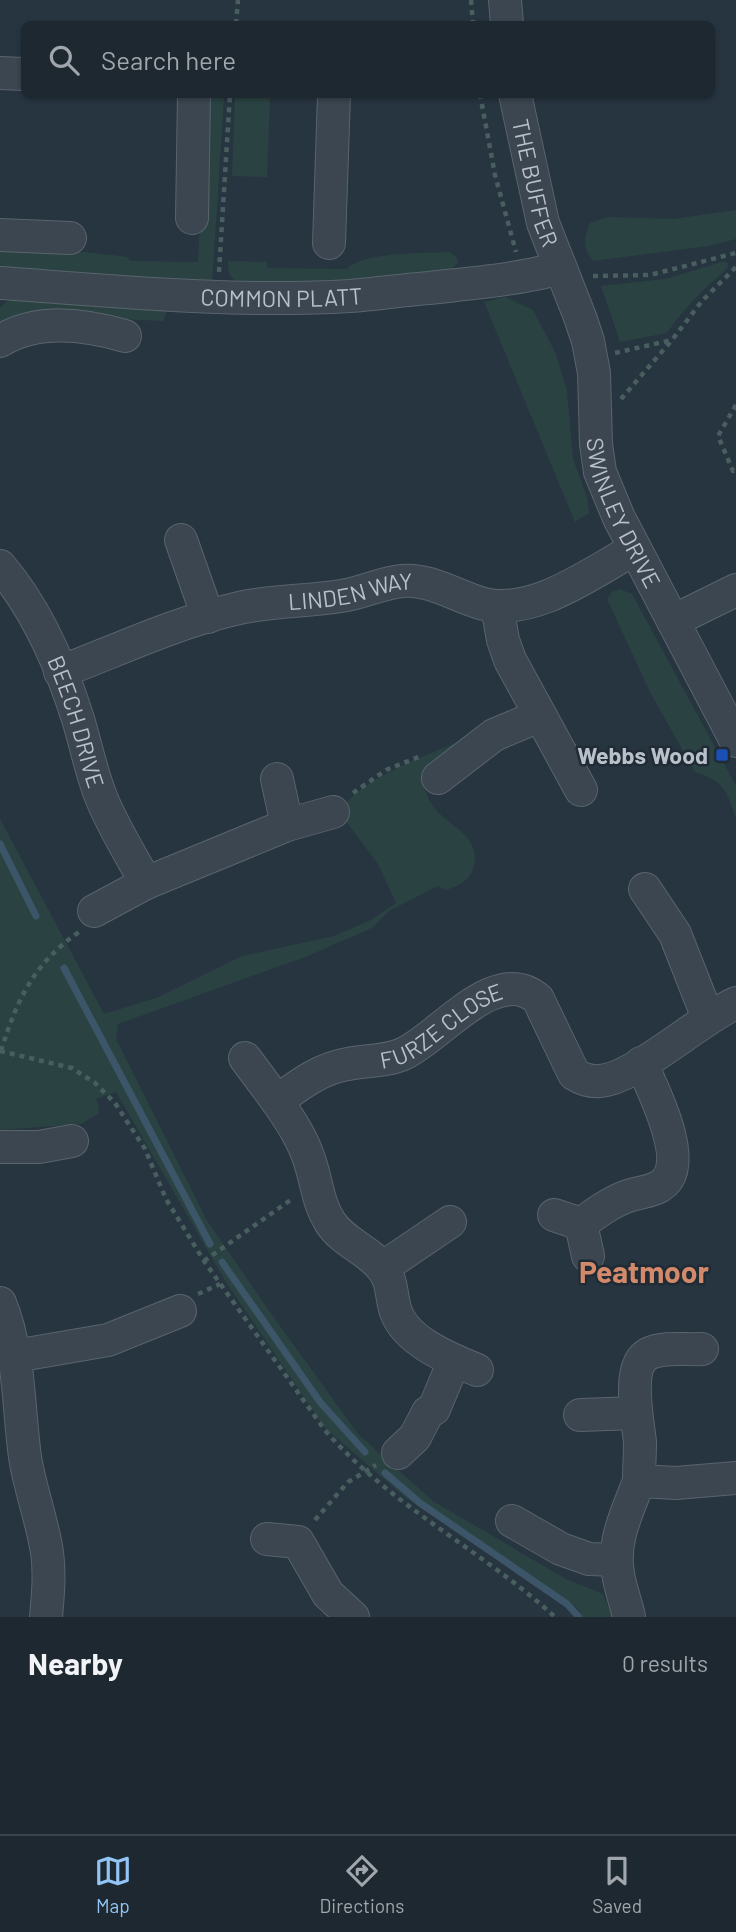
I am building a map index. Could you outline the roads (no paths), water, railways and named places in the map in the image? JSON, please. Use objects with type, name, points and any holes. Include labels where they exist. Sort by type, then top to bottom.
[{"type":"street","points":[[505,0],[507,21]]},
{"type":"street","points":[[0,73],[21,74]]},
{"type":"street","points":[[192,218],[194,98]]},
{"type":"street","points":[[329,243],[334,98]]},
{"type":"street","name":"THE BUFFER","points":[[516,98],[539,208],[572,272]]},
{"type":"street","points":[[0,235],[70,238]]},
{"type":"street","name":"COMMON PLATT","points":[[0,283],[219,296],[350,296],[572,272]]},
{"type":"street","name":"SWINLEY DRIVE","points":[[572,272],[595,386],[597,458],[600,472],[619,518],[736,741]]},
{"type":"street","points":[[3,339],[25,329],[67,325],[125,335]]},
{"type":"street","points":[[181,540],[208,617]]},
{"type":"street","name":"LINDEN WAY","points":[[60,672],[208,617],[259,604],[347,596],[400,581],[424,583],[483,604],[515,606],[549,596],[635,549]]},
{"type":"street","name":"BEECH DRIVE","points":[[0,566],[25,597],[60,672],[77,716],[101,798],[146,883]]},
{"type":"street","points":[[673,621],[736,590]]},
{"type":"street","points":[[497,606],[503,640],[510,660],[581,790]]},
{"type":"street","points":[[432,766],[494,735],[546,727]]},
{"type":"street","points":[[277,779],[287,825]]},
{"type":"street","points":[[94,911],[146,883],[287,825],[333,812]]},
{"type":"street","points":[[645,889],[675,934],[708,1017]]},
{"type":"street","name":"FURZE CLOSE","points":[[277,1101],[313,1076],[329,1069],[379,1061],[407,1052],[471,1005],[508,989],[520,988],[538,999],[574,1074],[584,1080],[599,1081],[614,1078],[641,1063],[708,1017],[736,1003]]},
{"type":"street","points":[[245,1058],[277,1101],[306,1149],[319,1200],[332,1225],[341,1236],[370,1255],[390,1280],[396,1312],[401,1322],[425,1343],[466,1365],[434,1409],[428,1412],[415,1437],[398,1452]]},
{"type":"street","points":[[588,1256],[568,1219],[662,1185],[668,1175],[671,1149],[667,1125],[641,1063]]},
{"type":"street","points":[[0,1147],[39,1147],[72,1141]]},
{"type":"street","points":[[382,1268],[450,1222]]},
{"type":"street","points":[[0,1303],[8,1322],[15,1356],[25,1460],[47,1552],[50,1578],[46,1617]]},
{"type":"street","points":[[15,1356],[108,1340],[180,1311]]},
{"type":"street","points":[[629,1617],[616,1560],[621,1527],[639,1480],[637,1373],[641,1361],[647,1355],[669,1350],[702,1349]]},
{"type":"street","points":[[580,1415],[636,1413]]},
{"type":"street","points":[[639,1480],[676,1483],[736,1478]]},
{"type":"street","points":[[512,1521],[561,1549],[589,1559],[616,1560]]},
{"type":"street","points":[[267,1539],[307,1531],[320,1584],[338,1606],[353,1617]]},
{"type":"waterway","points":[[0,844],[36,916]]},
{"type":"waterway","points":[[64,968],[210,1244]]},
{"type":"waterway","points":[[222,1262],[320,1402],[365,1452]]},
{"type":"waterway","points":[[385,1473],[420,1503],[567,1604],[579,1617]]},
{"type":"place","name":"Webbs Wood","points":[[722,755]]},
{"type":"district","name":"Peatmoor","points":[[644,1271]]}]
